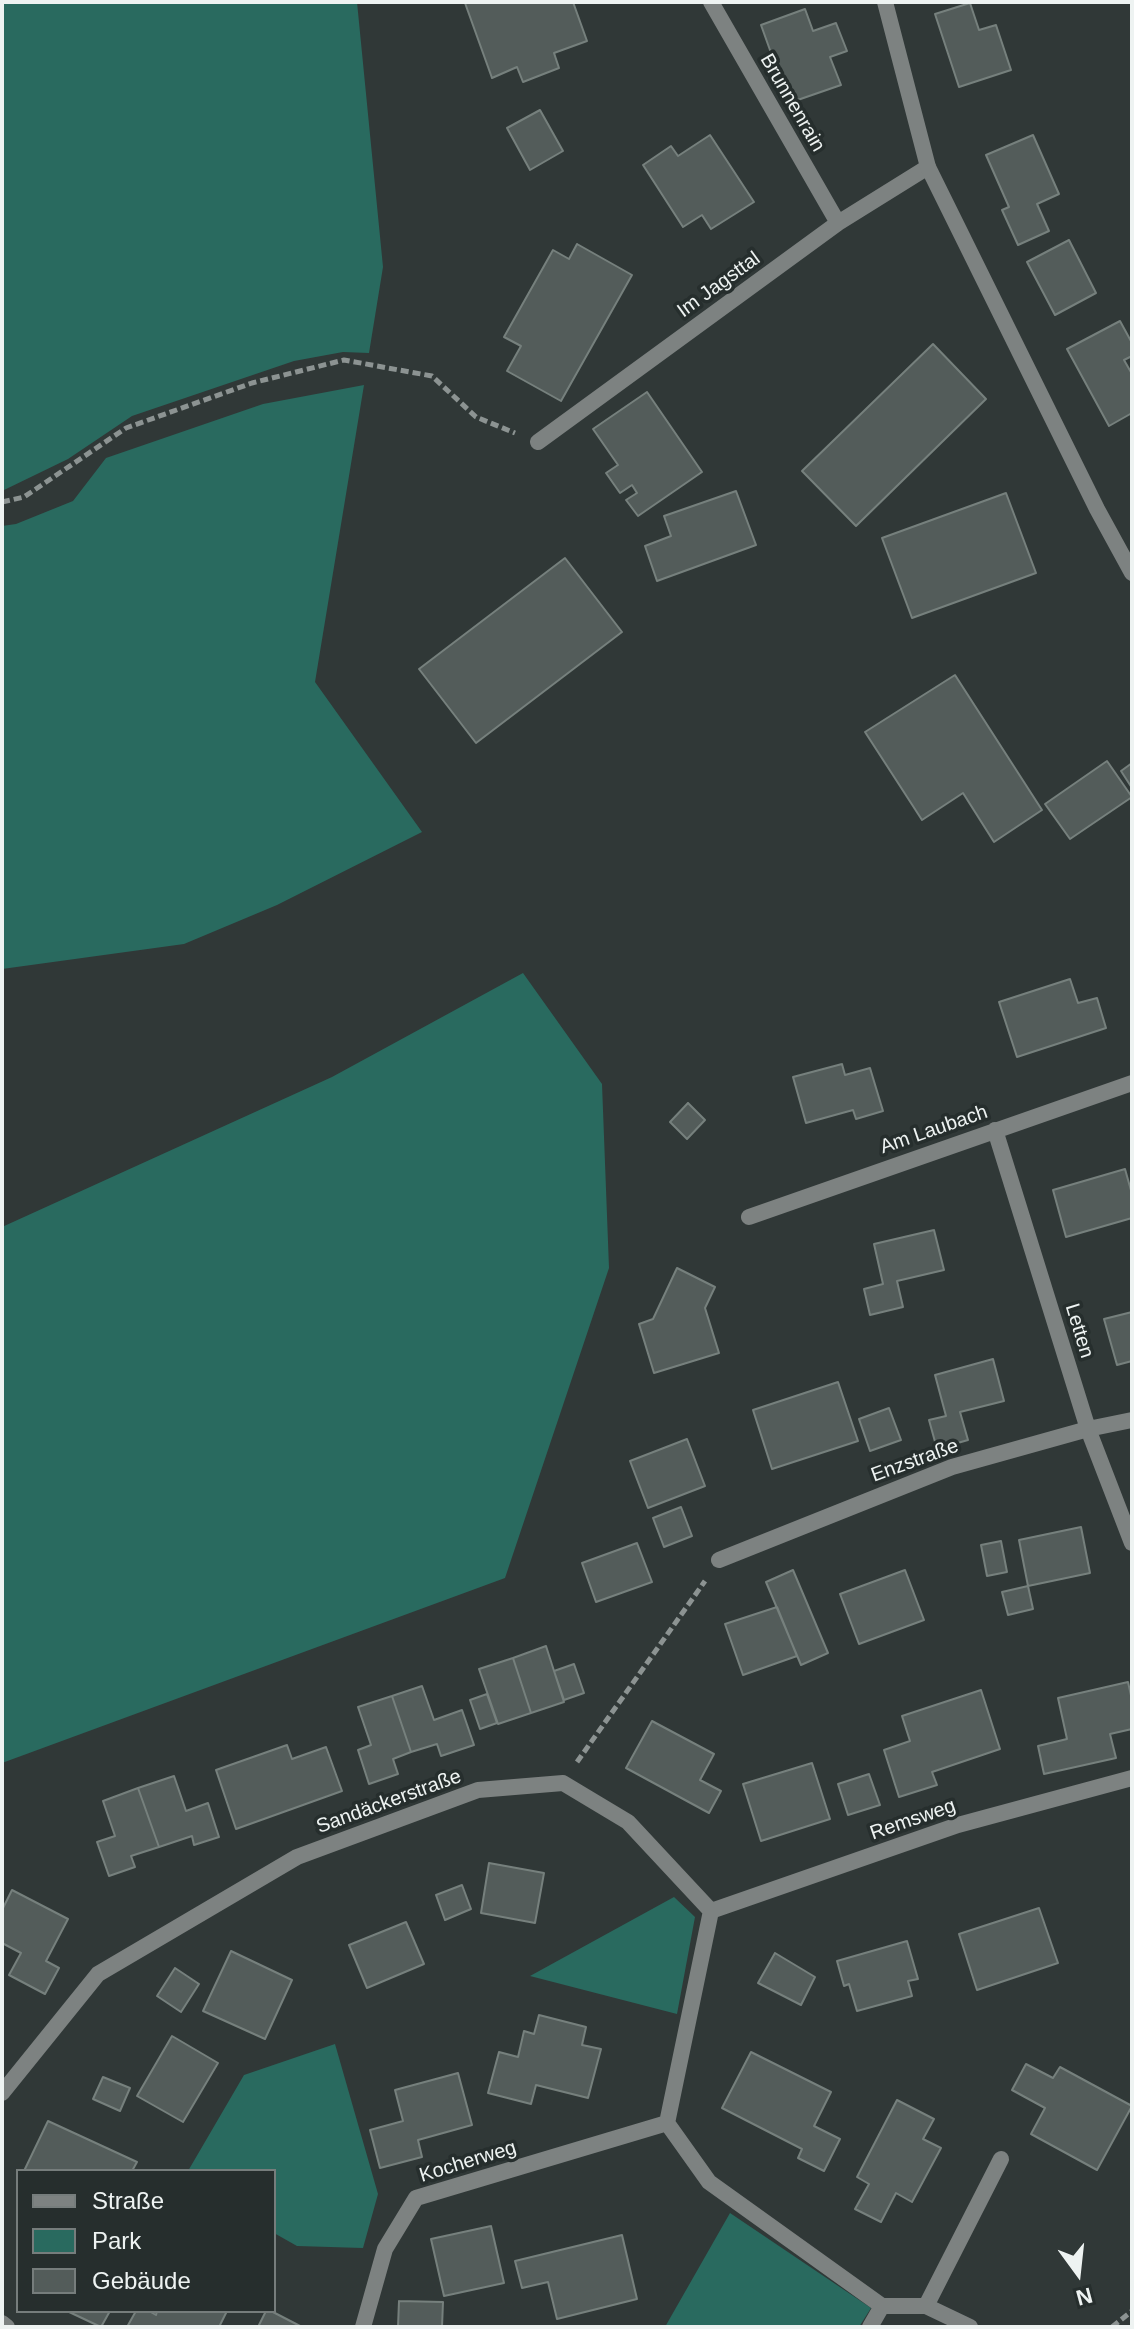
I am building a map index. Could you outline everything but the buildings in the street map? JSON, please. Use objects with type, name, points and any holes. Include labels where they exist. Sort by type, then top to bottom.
[{"type":"street","name":"Brunnenrain","points":[[711,2],[838,223]]},
{"type":"street","points":[[885,2],[928,167],[1097,509],[1132,573]]},
{"type":"street","name":"Im Jagsttal","points":[[538,442],[838,223],[928,167]]},
{"type":"street","name":"Am Laubach","points":[[749,1217],[1132,1083]]},
{"type":"street","name":"Letten","points":[[995,1130],[1088,1429],[1132,1543]]},
{"type":"street","name":"Enzstraße","points":[[719,1560],[952,1467],[1088,1429],[1132,1420]]},
{"type":"street","name":"Remsweg","points":[[711,1911],[958,1825],[1132,1778]]},
{"type":"street","points":[[563,1783],[628,1822],[711,1911],[667,2123],[709,2182],[882,2306],[926,2306],[970,2327]]},
{"type":"street","name":"Sandäckerstraße","points":[[2,2093],[98,1974],[297,1857],[478,1790],[563,1783]]},
{"type":"street","name":"Kocherweg","points":[[363,2327],[385,2249],[416,2198],[667,2123]]},
{"type":"street","points":[[926,2306],[1001,2159]]},
{"type":"street","points":[[870,2327],[882,2306]]},
{"type":"street","points":[[2,2323],[7,2327]]},
{"type":"path","points":[[2,502],[24,497],[126,428],[252,383],[344,360],[432,376],[476,417],[538,442]]},
{"type":"path","points":[[563,1783],[719,1560]]},
{"type":"path","points":[[1112,2327],[1132,2311]]},
{"type":"green space","points":[[2,2],[357,2],[383,267],[369,353],[343,352],[294,361],[132,416],[68,459],[2,491]]},
{"type":"green space","points":[[364,385],[315,682],[422,832],[277,905],[184,944],[2,969],[2,526],[16,524],[73,501],[106,458],[263,404]]},
{"type":"green space","points":[[523,973],[602,1084],[609,1268],[505,1578],[2,1763],[2,1227],[332,1077]]},
{"type":"green space","points":[[674,1897],[695,1917],[677,2014],[530,1976]]},
{"type":"green space","points":[[335,2044],[378,2194],[363,2248],[297,2246],[276,2234],[276,2169],[189,2169],[244,2075]]},
{"type":"green space","points":[[730,2213],[871,2308],[859,2327],[665,2327]]}]
